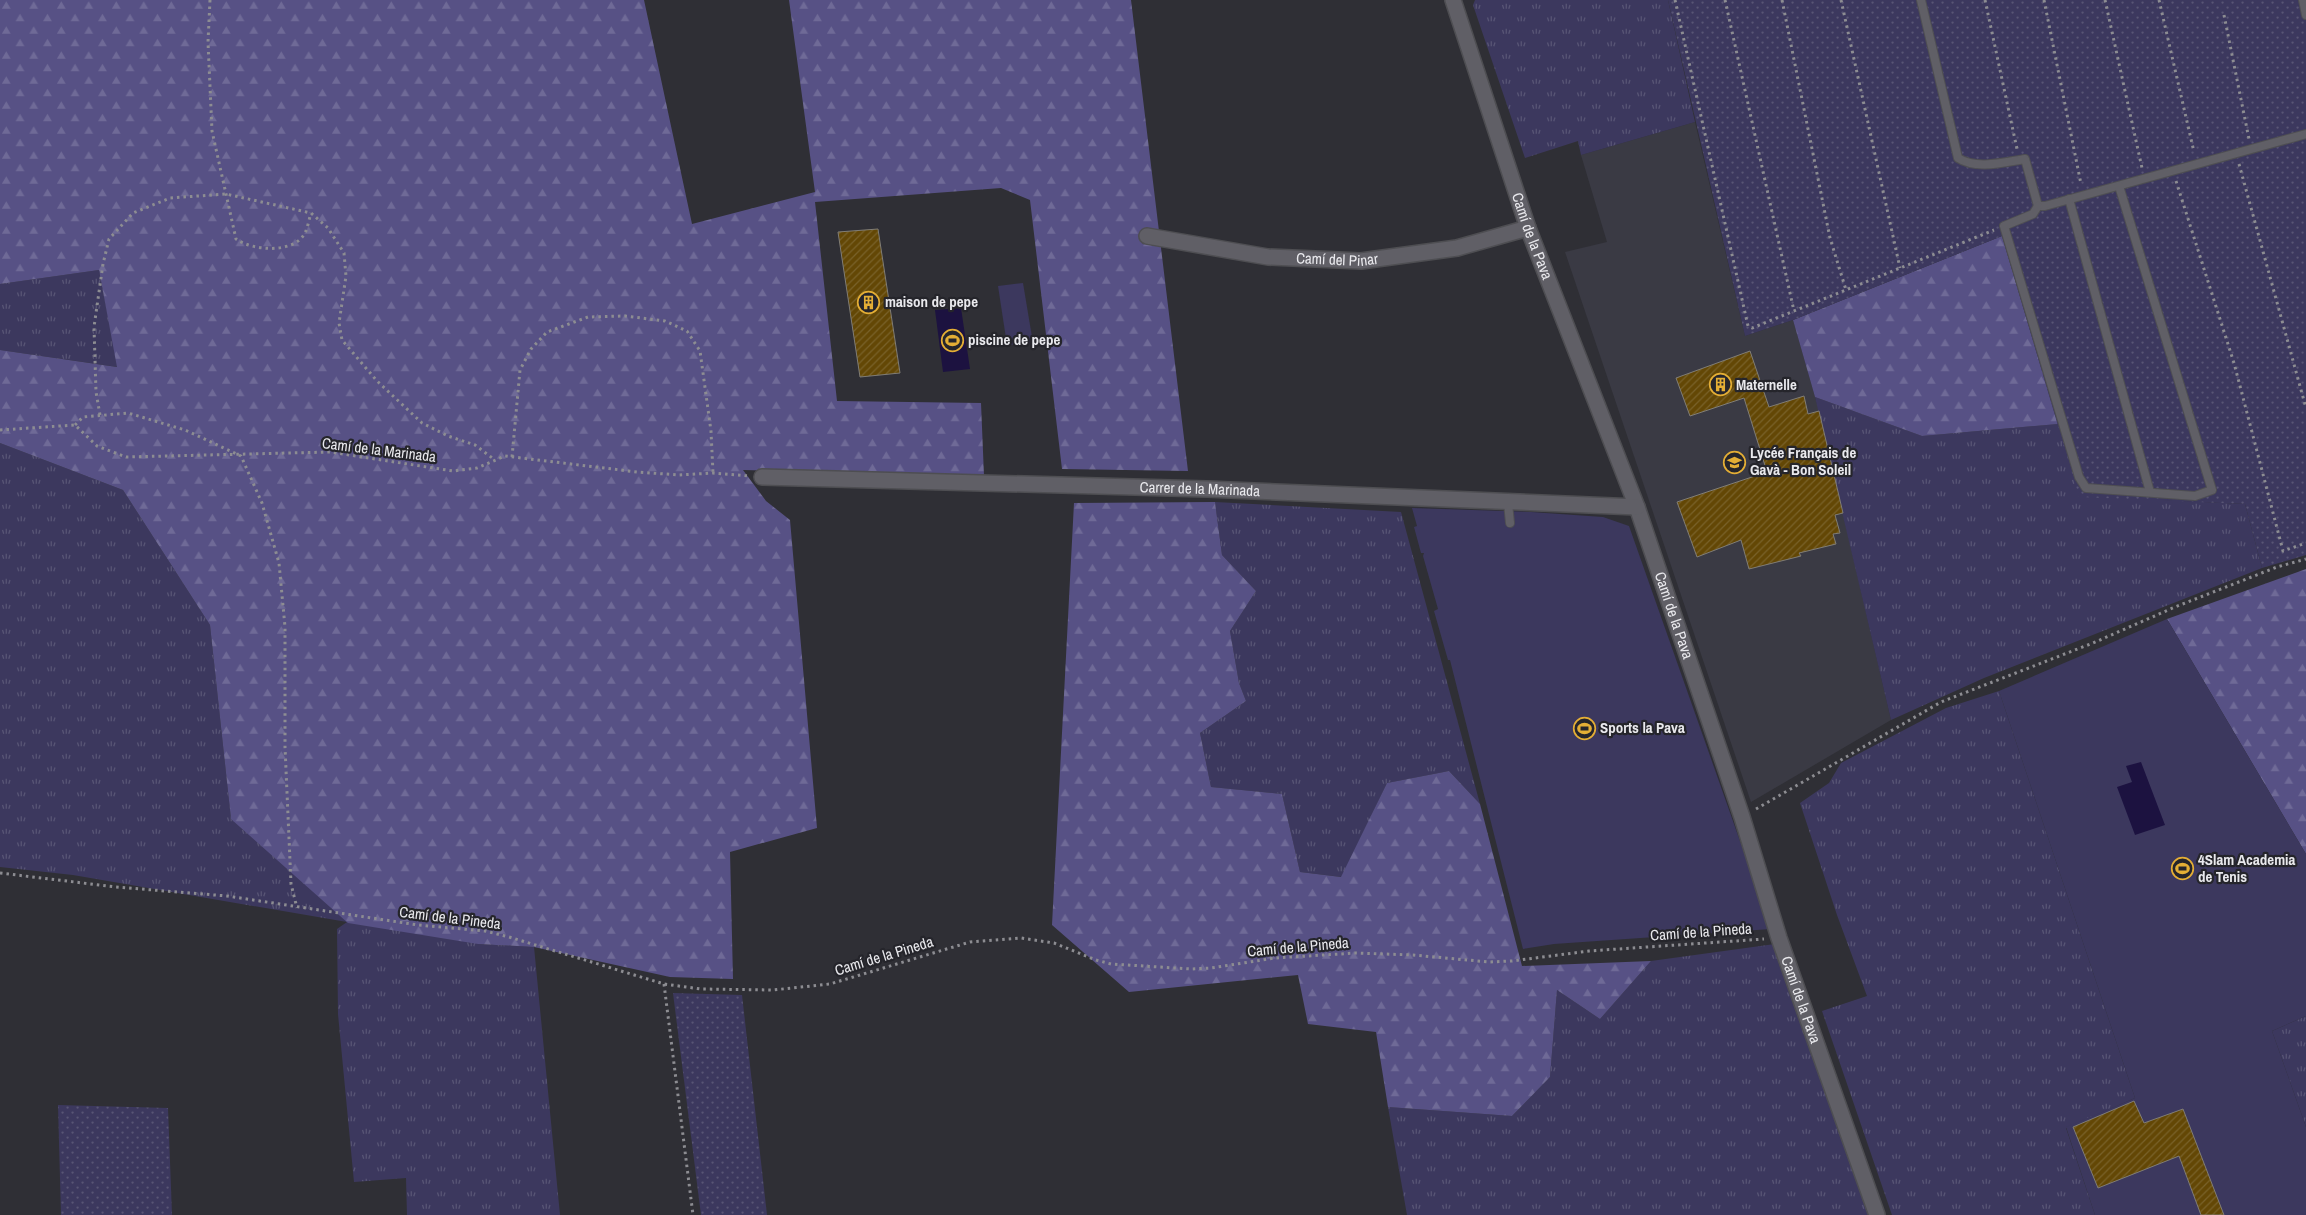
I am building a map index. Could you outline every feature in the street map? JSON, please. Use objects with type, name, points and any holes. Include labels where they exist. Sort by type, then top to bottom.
[{"type":"street","name":"Camí de la Pava","points":[[1453,0],[1528,228],[1636,507],[1742,817],[1779,938],[1876,1215]]},
{"type":"street","name":"Camí de la Pava","points":[[1460,18],[1462,0]]},
{"type":"street","name":"Camí del Pinar","points":[[1147,236],[1268,257],[1362,262],[1457,248],[1528,228]]},
{"type":"street","name":"Carrer de la Marinada","points":[[762,477],[1206,489],[1636,507]]},
{"type":"lane","points":[[1921,0],[1958,158],[1966,164],[1999,163],[2025,159],[2038,206],[2033,214],[2004,226],[2079,477],[2086,488],[2195,496],[2212,490],[2119,186]]},
{"type":"lane","points":[[2303,0],[2306,14]]},
{"type":"lane","points":[[2038,206],[2045,206],[2306,134]]},
{"type":"lane","points":[[2069,199],[2150,492]]},
{"type":"lane","points":[[1508,503],[1510,523]]},
{"type":"path","points":[[210,0],[208,42],[212,131],[236,240],[244,246],[274,248],[294,245],[305,233],[311,213]]},
{"type":"path","points":[[1674,0],[1748,326],[1752,328],[2004,226]]},
{"type":"path","points":[[1725,0],[1794,311]]},
{"type":"path","points":[[1782,0],[1830,238],[1846,290]]},
{"type":"path","points":[[1841,0],[1900,268]]},
{"type":"path","points":[[1985,0],[2020,160]]},
{"type":"path","points":[[2044,0],[2084,195]]},
{"type":"path","points":[[2105,0],[2144,179]]},
{"type":"path","points":[[2159,0],[2197,165]]},
{"type":"path","points":[[2224,15],[2252,149]]},
{"type":"path","points":[[2237,154],[2306,408]]},
{"type":"path","points":[[2173,171],[2234,363],[2282,551],[2306,543]]},
{"type":"path","points":[[100,415],[96,392],[94,327],[103,264],[109,239],[132,213],[170,198],[226,194],[311,213],[328,228],[344,253],[346,276],[339,323],[342,340],[377,381],[422,423],[448,436],[475,445],[496,460]]},
{"type":"path","points":[[512,457],[520,370],[531,349],[547,332],[588,317],[625,316],[665,322],[687,331],[700,351],[711,431],[713,472]]},
{"type":"path","points":[[0,430],[75,425],[83,417],[128,413],[185,430],[241,456],[262,503],[279,563],[285,627],[285,747],[291,884],[297,908]]},
{"type":"path","name":"Camí de la Marinada","points":[[75,425],[97,446],[126,457],[241,456],[330,452],[453,471],[477,468],[504,456],[637,472],[679,475],[713,472],[762,477]]},
{"type":"path","points":[[1742,817],[1941,702],[2084,646],[2192,600],[2278,567],[2306,559]]},
{"type":"path","name":"Camí de la Pineda","points":[[0,873],[116,887],[227,896],[418,925],[493,933],[664,984],[702,989],[773,990],[830,984],[970,942],[1021,938],[1054,943],[1111,964],[1191,969],[1275,958],[1356,954],[1413,954],[1489,962],[1512,961],[1590,951],[1779,938]]},
{"type":"path","points":[[664,984],[693,1215]]},
{"type":"shaded area","name":"Lycée Français de Gavà - Bon Soleil","points":[[1695,122],[1745,336],[1793,320],[1819,411],[1891,720],[1751,802],[1565,252],[1607,242],[1581,155]]},
{"type":"shaded area","name":"piscine de pepe","points":[[961,308],[970,369],[943,372],[935,310]]},
{"type":"shaded area","points":[[2141,762],[2165,825],[2135,835],[2117,787],[2132,782],[2126,766]]},
{"type":"green space","points":[[0,0],[644,0],[692,224],[815,192],[789,0],[1131,0],[1188,471],[1062,469],[1030,200],[1001,188],[815,202],[837,401],[981,403],[984,476],[743,470],[766,501],[790,520],[817,828],[730,852],[733,979],[670,977],[534,947],[478,944],[348,923],[231,819],[210,625],[123,490],[0,443],[0,350],[117,367],[99,270],[0,284]]},
{"type":"green space","points":[[1475,0],[1668,0],[1695,122],[1581,155],[1578,141],[1525,158],[1473,5]]},
{"type":"green space","points":[[1668,0],[2306,0],[2306,555],[2262,568],[2245,504],[2079,497],[2002,236],[1793,320],[1745,336]]},
{"type":"green space","points":[[2002,236],[2058,424],[1922,436],[1815,397],[1793,320]]},
{"type":"green space","points":[[99,270],[118,367],[0,350],[0,284]]},
{"type":"green space","points":[[1023,283],[1033,343],[1007,345],[998,286]]},
{"type":"green space","points":[[1815,397],[1922,436],[2058,424],[2080,496],[2245,504],[2262,568],[1984,678],[1891,720]]},
{"type":"green space","points":[[0,443],[123,490],[210,625],[231,819],[478,944],[534,947],[560,1215],[407,1215],[406,1178],[354,1182],[338,1014],[337,929],[347,922],[73,875],[0,867]]},
{"type":"green space","points":[[1215,502],[1401,512],[1480,804],[1449,771],[1387,783],[1342,877],[1300,872],[1282,794],[1211,787],[1200,733],[1246,701],[1239,683],[1230,631],[1256,591],[1222,555]]},
{"type":"green space","points":[[1215,502],[1222,555],[1256,591],[1230,631],[1239,683],[1246,701],[1200,733],[1211,787],[1282,794],[1300,872],[1341,877],[1387,783],[1449,771],[1480,804],[1522,966],[1651,961],[1600,1019],[1557,990],[1550,1077],[1512,1116],[1388,1107],[1376,1032],[1308,1024],[1298,975],[1129,992],[1052,925],[1074,503]]},
{"type":"green space","name":"Sports la Pava","points":[[1412,508],[1531,512],[1603,517],[1629,526],[1771,929],[1554,944],[1523,949],[1450,660],[1448,660],[1434,611],[1438,609],[1423,556],[1424,553],[1421,553],[1414,527],[1417,526]]},
{"type":"green space","points":[[2306,569],[2306,854],[2167,619]]},
{"type":"green space","name":"4Slam Academia de Tenis","points":[[2167,619],[2306,854],[2306,1016],[2272,1031],[2306,1127],[2306,1215],[2095,1215],[2066,1127],[2135,1098],[1999,691]]},
{"type":"green space","points":[[1999,691],[2135,1098],[2066,1128],[2095,1215],[1892,1215],[1822,1011],[1867,996],[1837,915],[1800,803],[1829,783],[1841,763],[1946,708]]},
{"type":"green space","points":[[1775,944],[1871,1215],[1407,1215],[1388,1107],[1512,1116],[1550,1077],[1557,990],[1600,1019],[1651,961]]},
{"type":"green space","points":[[673,993],[742,995],[767,1215],[701,1215]]},
{"type":"green space","points":[[2306,1016],[2306,1127],[2272,1031]]},
{"type":"green space","points":[[58,1105],[168,1108],[172,1215],[61,1215]]},
{"type":"building","name":"maison de pepe","points":[[878,229],[900,373],[860,377],[838,232]]},
{"type":"building","points":[[1750,351],[1769,407],[1804,396],[1808,414],[1819,411],[1843,513],[1835,515],[1840,533],[1833,534],[1836,544],[1799,553],[1801,556],[1749,569],[1741,540],[1697,557],[1677,502],[1767,472],[1744,398],[1690,416],[1676,378]]},
{"type":"building","points":[[2134,1101],[2144,1123],[2183,1109],[2224,1215],[2201,1215],[2179,1156],[2098,1188],[2073,1127]]},
{"type":"place","name":"maison de pepe","points":[[869,302]]},
{"type":"place","name":"piscine de pepe","points":[[952,340]]},
{"type":"place","name":"Maternelle","points":[[1720,385]]},
{"type":"place","name":"Lycée Français de Gavà - Bon Soleil","points":[[1734,462]]},
{"type":"place","name":"Sports la Pava","points":[[1584,728]]},
{"type":"place","name":"4Slam Academia de Tenis","points":[[2182,869]]}]
